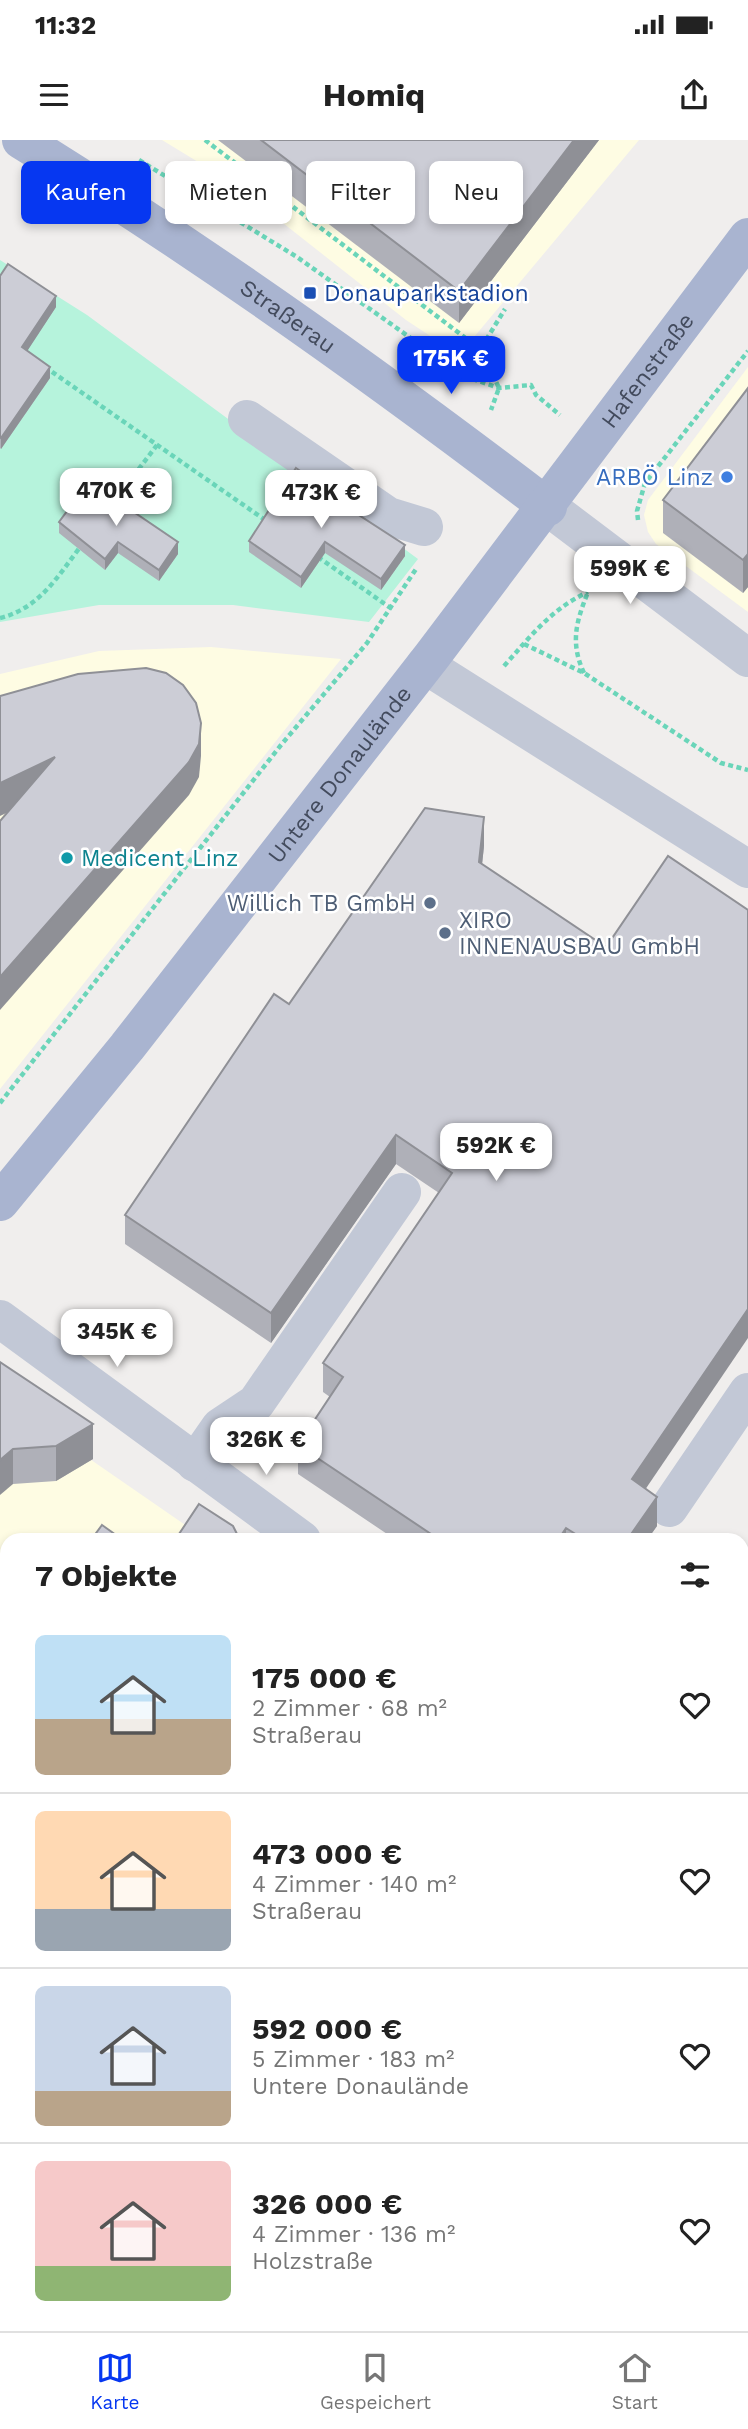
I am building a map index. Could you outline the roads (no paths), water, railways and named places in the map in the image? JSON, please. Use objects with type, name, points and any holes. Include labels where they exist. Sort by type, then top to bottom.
[{"type":"main road","name":"Straßerau","points":[[21,140],[116,198],[226,273],[447,430],[548,507]]},
{"type":"main road","name":"Hafenstraße","points":[[520,542],[748,237]]},
{"type":"main road","name":"Untere Donaulände","points":[[0,1202],[135,1037],[520,542]]},
{"type":"street","points":[[247,419],[388,516],[424,527]]},
{"type":"street","points":[[548,507],[748,658]]},
{"type":"street","points":[[425,665],[748,869]]},
{"type":"street","points":[[195,1463],[220,1427],[256,1403],[402,1192]]},
{"type":"street","points":[[0,1319],[292,1533]]},
{"type":"street","points":[[669,1508],[748,1392]]},
{"type":"place","name":"Donauparkstadion","points":[[310,293]]},
{"type":"place","name":"ARBÖ Linz","points":[[727,477]]},
{"type":"place","name":"Medicent Linz","points":[[67,858]]},
{"type":"place","name":"Willich TB GmbH","points":[[430,903]]},
{"type":"place","name":"XIRO INNENAUSBAU GmbH","points":[[445,933]]}]
